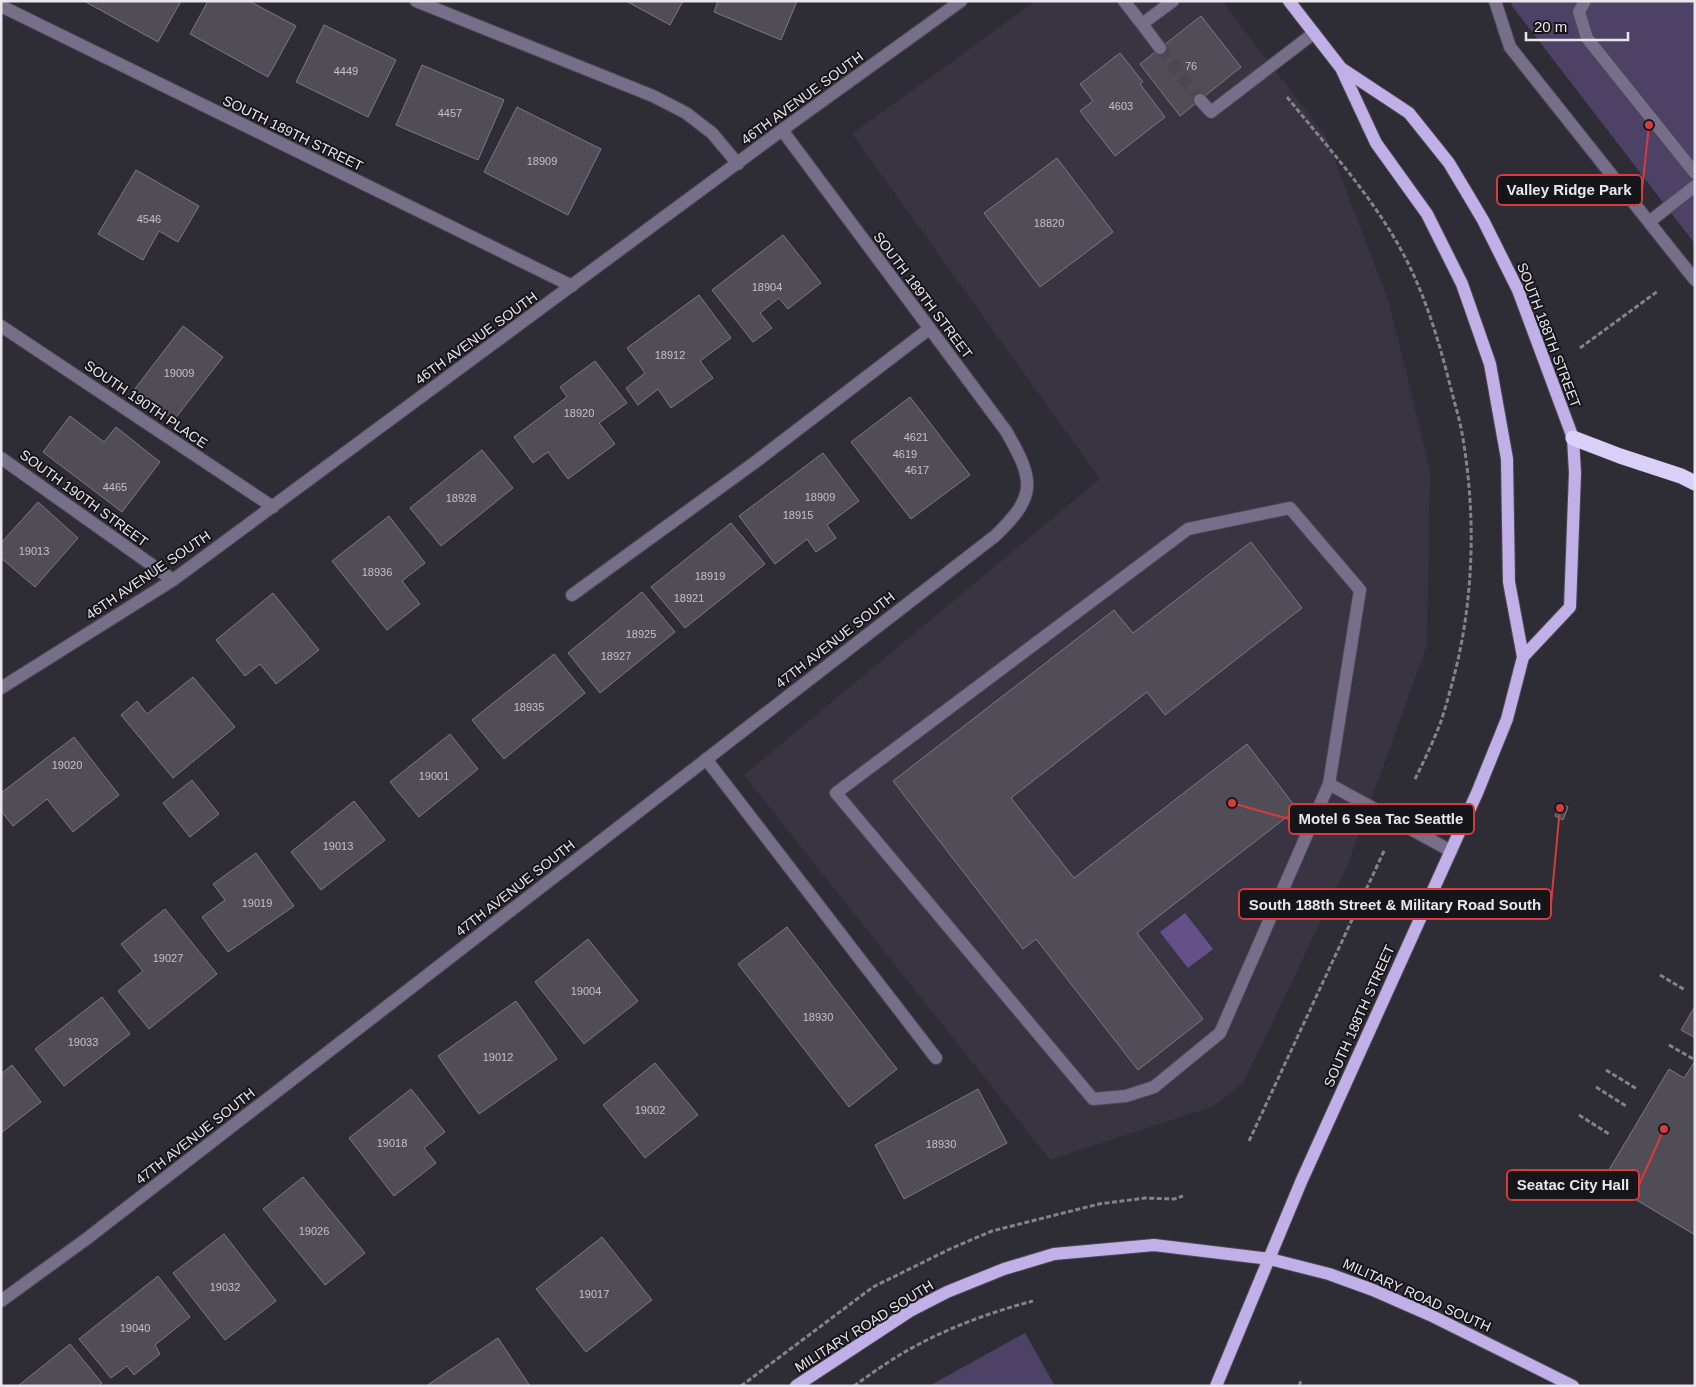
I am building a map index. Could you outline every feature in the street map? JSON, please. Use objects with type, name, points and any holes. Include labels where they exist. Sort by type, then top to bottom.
[{"type":"highway","points":[[1573,438],[1681,476],[1695,483]]},
{"type":"main road","name":"SOUTH 188TH STREET","points":[[1216,1386],[1301,1182],[1477,793],[1506,718],[1523,657],[1509,582],[1507,459],[1490,364],[1462,284],[1427,214],[1376,143],[1341,68],[1289,1]]},
{"type":"main road","name":"SOUTH 188TH STREET","points":[[1341,68],[1409,113],[1449,163],[1483,220],[1518,290],[1573,438],[1575,473],[1570,607],[1523,657]]},
{"type":"main road","name":"MILITARY ROAD SOUTH","points":[[796,1386],[910,1311],[947,1292],[1004,1269],[1054,1254],[1154,1245],[1270,1259],[1329,1274],[1373,1290],[1430,1315],[1573,1386]]},
{"type":"street","points":[[416,1],[653,96],[686,113],[712,133],[738,164]]},
{"type":"street","name":"46TH AVENUE SOUTH","points":[[1,688],[173,580],[782,130],[961,1]]},
{"type":"street","points":[[1124,1],[1160,48]]},
{"type":"street","points":[[1142,24],[1173,1]]},
{"type":"street","points":[[1495,1],[1510,48],[1695,280]]},
{"type":"street","points":[[1584,1],[1579,12],[1587,38],[1695,173]]},
{"type":"street","name":"SOUTH 189TH STREET","points":[[1,6],[572,286]]},
{"type":"street","points":[[1200,100],[1211,112],[1314,33]]},
{"type":"street","name":"SOUTH 189TH STREET","points":[[782,130],[1006,431],[1021,457],[1028,483]]},
{"type":"street","points":[[1649,222],[1695,186]]},
{"type":"street","name":"SOUTH 190TH PLACE","points":[[1,326],[273,506]]},
{"type":"street","points":[[572,595],[754,463],[930,329]]},
{"type":"street","name":"SOUTH 190TH STREET","points":[[1,458],[173,580]]},
{"type":"street","name":"47TH AVENUE SOUTH","points":[[1,1301],[85,1240],[995,536],[1018,510],[1028,483]]},
{"type":"street","points":[[1290,508],[1360,590],[1329,784],[1220,1033],[1154,1087],[1126,1096],[1093,1099],[836,793],[1188,529],[1290,508]]},
{"type":"street","points":[[706,759],[936,1058]]},
{"type":"street","points":[[1329,784],[1451,851]]},
{"type":"path","points":[[1287,97],[1365,194],[1407,260],[1439,340],[1462,432],[1469,489],[1471,554],[1466,620],[1457,668],[1441,723],[1415,779]]},
{"type":"path","points":[[1580,348],[1658,291]]},
{"type":"path","points":[[1249,1141],[1384,851]]},
{"type":"path","points":[[1660,975],[1685,990]]},
{"type":"path","points":[[1669,1045],[1695,1060]]},
{"type":"path","points":[[1606,1070],[1637,1088]]},
{"type":"path","points":[[1596,1087],[1626,1106]]},
{"type":"path","points":[[1579,1115],[1609,1134]]},
{"type":"path","points":[[1174,1199],[1183,1196]]},
{"type":"path","points":[[854,1386],[898,1356],[928,1340],[988,1314],[1033,1301]]},
{"type":"path","points":[[1299,1386],[1301,1380]]},
{"type":"shaded area","points":[[1036,1],[1222,1],[1326,137],[1388,300],[1430,470],[1427,645],[1348,864],[1244,1082],[1214,1106],[1050,1160],[744,775],[1100,479],[852,134]]},
{"type":"shaded area","points":[[1511,1],[1695,1],[1695,244],[1512,6]]},
{"type":"shaded area","points":[[1185,913],[1213,949],[1188,968],[1160,932]]},
{"type":"shaded area","points":[[1025,1333],[1055,1386],[929,1386]]},
{"type":"building","points":[[84,1],[181,1],[158,42]]},
{"type":"building","points":[[208,1],[249,1],[296,26],[268,77],[190,34]]},
{"type":"building","points":[[626,1],[683,1],[670,25]]},
{"type":"building","points":[[718,1],[797,1],[781,40],[714,12]]},
{"type":"building","points":[[1201,16],[1241,67],[1180,116],[1140,64]]},
{"type":"building","points":[[324,25],[396,60],[368,117],[296,82]]},
{"type":"building","points":[[1120,53],[1143,82],[1140,84],[1165,117],[1115,156],[1080,111],[1093,101],[1080,84]]},
{"type":"building","points":[[422,65],[504,100],[478,160],[396,125]]},
{"type":"building","points":[[517,107],[601,149],[568,215],[484,172]]},
{"type":"building","points":[[1057,158],[1113,232],[1040,287],[984,213]]},
{"type":"building","points":[[136,170],[199,206],[178,242],[159,231],[143,260],[98,234]]},
{"type":"building","points":[[783,235],[821,283],[788,309],[779,298],[760,313],[772,328],[753,342],[712,290]]},
{"type":"building","points":[[699,295],[731,338],[700,361],[713,378],[671,408],[658,389],[638,405],[626,388],[645,373],[627,348]]},
{"type":"building","points":[[183,326],[223,357],[174,420],[134,390]]},
{"type":"building","points":[[595,361],[627,403],[599,423],[615,444],[568,479],[548,452],[533,463],[514,437],[567,397],[560,387]]},
{"type":"building","points":[[910,397],[970,475],[911,519],[851,442]]},
{"type":"building","points":[[70,416],[104,442],[116,427],[160,462],[122,512],[43,452]]},
{"type":"building","points":[[482,450],[513,488],[441,546],[410,508]]},
{"type":"building","points":[[823,453],[859,501],[827,525],[836,538],[816,552],[807,539],[775,564],[739,516]]},
{"type":"building","points":[[38,502],[78,538],[35,587],[1,558],[1,543]]},
{"type":"building","points":[[389,516],[425,563],[402,581],[420,604],[387,630],[332,561]]},
{"type":"building","points":[[731,523],[765,564],[685,628],[651,587]]},
{"type":"building","points":[[1251,542],[1302,608],[1165,715],[1147,692],[1011,798],[1074,878],[1247,744],[1297,809],[1137,933],[1203,1019],[1138,1070],[1036,939],[1023,949],[893,781],[1114,610],[1133,633]]},
{"type":"building","points":[[642,592],[675,632],[600,693],[568,653]]},
{"type":"building","points":[[273,593],[319,650],[276,684],[260,664],[245,676],[216,640]]},
{"type":"building","points":[[554,654],[585,693],[504,759],[472,720]]},
{"type":"building","points":[[193,677],[235,727],[173,778],[121,715],[137,701],[147,714]]},
{"type":"building","points":[[450,734],[478,769],[419,817],[390,782]]},
{"type":"building","points":[[74,737],[119,795],[73,832],[47,799],[13,826],[1,811],[1,793]]},
{"type":"building","points":[[192,780],[219,814],[190,837],[163,803]]},
{"type":"building","points":[[354,801],[385,840],[321,890],[291,852]]},
{"type":"building","points":[[1560,803],[1568,807],[1563,820],[1555,816]]},
{"type":"building","points":[[256,853],[294,906],[228,952],[202,917],[225,900],[213,884]]},
{"type":"building","points":[[165,909],[217,974],[149,1029],[118,991],[143,971],[121,944]]},
{"type":"building","points":[[787,927],[897,1069],[849,1107],[738,964]]},
{"type":"building","points":[[588,939],[638,1001],[584,1044],[535,982]]},
{"type":"building","points":[[102,997],[130,1034],[64,1086],[35,1049]]},
{"type":"building","points":[[516,1001],[557,1059],[479,1114],[438,1056]]},
{"type":"building","points":[[1695,1006],[1695,1038],[1681,1030]]},
{"type":"building","points":[[1695,1061],[1695,1235],[1603,1180],[1669,1069],[1684,1078]]},
{"type":"building","points":[[655,1063],[698,1115],[645,1158],[603,1105]]},
{"type":"building","points":[[12,1065],[41,1102],[1,1133],[1,1074]]},
{"type":"building","points":[[411,1089],[445,1132],[424,1148],[436,1163],[394,1196],[349,1138]]},
{"type":"building","points":[[978,1089],[1007,1143],[904,1199],[875,1145]]},
{"type":"building","points":[[303,1177],[365,1253],[325,1285],[263,1209]]},
{"type":"building","points":[[224,1234],[276,1301],[225,1340],[173,1273]]},
{"type":"building","points":[[602,1237],[652,1300],[586,1352],[536,1289]]},
{"type":"building","points":[[158,1276],[190,1317],[155,1345],[160,1354],[134,1375],[127,1366],[111,1378],[79,1339]]},
{"type":"building","points":[[498,1338],[530,1386],[426,1386]]},
{"type":"building","points":[[70,1344],[102,1383],[98,1386],[18,1386]]},
{"type":"tunnel","points":[[1160,48],[1200,100]]},
{"type":"place","name":"Valley Ridge Park","points":[[1649,125]]},
{"type":"place","name":"Motel 6 Sea Tac Seattle","points":[[1232,803]]},
{"type":"place","name":"South 188th Street & Military Road South","points":[[1560,808]]},
{"type":"place","name":"Seatac City Hall","points":[[1664,1129]]}]
